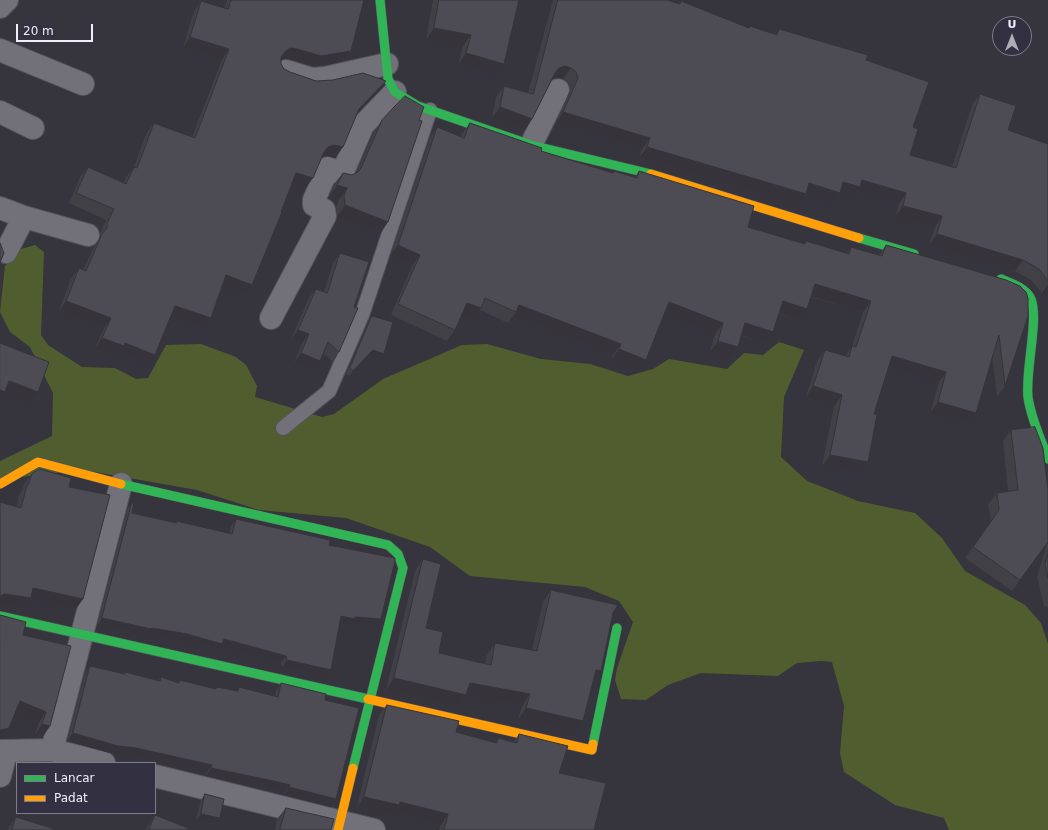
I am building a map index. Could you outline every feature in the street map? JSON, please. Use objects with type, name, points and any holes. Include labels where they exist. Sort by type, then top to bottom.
[{"type":"street","points":[[0,7],[7,0]]},
{"type":"street","points":[[380,0],[388,79],[395,92],[418,106],[531,144],[649,173],[781,215],[925,257]]},
{"type":"street","points":[[0,50],[83,84]]},
{"type":"street","points":[[286,71],[312,79],[325,78],[387,64]]},
{"type":"street","points":[[531,144],[558,90]]},
{"type":"street","points":[[271,318],[325,216],[324,210],[314,206],[314,200],[328,168],[342,174],[363,125],[395,92]]},
{"type":"street","points":[[0,112],[33,128]]},
{"type":"street","points":[[0,208],[24,217],[88,235]]},
{"type":"street","points":[[6,252],[24,217]]},
{"type":"street","points":[[994,277],[1017,285],[1032,300],[1033,312],[1027,370],[1028,398],[1048,459]]},
{"type":"street","points":[[0,484],[38,462],[121,484],[388,545],[398,551],[403,568],[339,825]]},
{"type":"street","points":[[52,750],[121,484]]},
{"type":"street","points":[[0,616],[592,750],[616,628]]},
{"type":"street","points":[[0,776],[3,751],[52,750],[100,762]]},
{"type":"street","points":[[156,776],[339,825],[374,830]]},
{"type":"lane","points":[[283,428],[329,391],[362,315],[430,110]]},
{"type":"green space","points":[[35,245],[44,252],[41,335],[48,345],[82,367],[115,368],[136,379],[148,378],[166,345],[201,344],[236,357],[246,365],[257,386],[255,397],[322,417],[334,414],[383,379],[462,345],[487,344],[541,359],[590,364],[628,376],[653,369],[669,359],[727,369],[744,353],[763,355],[779,342],[804,350],[784,397],[781,457],[807,481],[858,501],[915,513],[942,538],[965,571],[1025,605],[1041,623],[1048,644],[1048,830],[949,830],[944,818],[895,805],[844,772],[840,753],[844,706],[832,662],[821,661],[797,663],[778,676],[701,673],[668,685],[646,700],[621,699],[615,680],[617,668],[633,622],[619,601],[585,587],[470,576],[430,547],[346,518],[259,510],[197,490],[84,470],[0,479],[0,461],[52,436],[53,393],[30,347],[10,332],[0,312],[5,266],[21,249]]},
{"type":"building","points":[[231,0],[364,0],[351,51],[321,56],[290,48],[281,57],[281,64],[284,69],[290,72],[316,81],[333,80],[363,73],[386,81],[359,109],[343,147],[334,145],[328,147],[324,152],[313,178],[296,173],[282,212],[252,285],[226,275],[211,318],[175,306],[155,355],[125,343],[124,346],[102,338],[111,318],[66,301],[79,268],[86,271],[102,234],[107,228],[107,223],[114,209],[76,193],[88,167],[126,184],[134,167],[137,168],[154,123],[195,138],[229,49],[190,37],[201,1],[228,9]]},
{"type":"building","points":[[439,0],[519,0],[504,64],[466,53],[471,35],[434,28]]},
{"type":"building","points":[[558,0],[667,0],[680,4],[681,1],[749,28],[750,26],[777,35],[779,29],[868,55],[866,60],[929,82],[913,127],[918,129],[910,155],[956,168],[980,94],[1016,106],[1008,130],[1048,144],[1048,281],[1039,269],[1023,260],[937,234],[942,216],[903,206],[906,193],[862,180],[860,187],[843,182],[840,193],[809,183],[806,194],[647,147],[650,138],[563,112],[578,78],[576,72],[565,66],[559,68],[555,73],[532,119],[500,107],[504,86],[533,94]]},
{"type":"building","points":[[405,96],[424,107],[419,120],[422,121],[388,222],[345,205],[344,195],[347,188],[337,185],[343,173],[352,175],[358,172],[382,120]]},
{"type":"building","points":[[470,123],[542,148],[541,151],[613,173],[614,171],[637,178],[639,171],[754,206],[748,227],[805,244],[806,241],[849,254],[851,247],[882,256],[886,245],[1006,280],[1020,286],[1026,292],[1028,298],[1028,316],[1005,386],[999,335],[976,413],[938,402],[946,372],[892,356],[874,414],[877,415],[868,462],[830,455],[842,395],[813,386],[825,350],[849,357],[852,346],[856,347],[871,301],[815,284],[807,309],[783,301],[773,332],[745,323],[738,347],[718,341],[723,323],[669,302],[646,360],[619,349],[621,344],[519,305],[516,312],[485,298],[481,308],[467,303],[455,330],[398,304],[420,255],[398,245],[437,127],[464,138]]},
{"type":"building","points":[[0,243],[4,253],[0,266]]},
{"type":"building","points":[[340,253],[369,262],[354,307],[358,308],[339,352],[328,342],[320,361],[301,353],[309,334],[298,330],[316,289],[327,293]]},
{"type":"building","points":[[372,316],[393,322],[384,354],[373,350],[353,371],[350,368]]},
{"type":"building","points":[[0,343],[49,362],[38,392],[9,381],[5,392],[0,390]]},
{"type":"building","points":[[1035,427],[1043,448],[1048,490],[1048,542],[1020,580],[973,547],[999,510],[997,493],[1018,490],[1011,430]]},
{"type":"building","points":[[40,469],[71,478],[69,487],[110,495],[83,599],[33,588],[31,598],[4,594],[0,596],[0,502],[21,508],[27,485],[32,474]]},
{"type":"building","points":[[132,503],[134,503],[132,513],[177,523],[177,521],[232,534],[236,519],[330,540],[329,545],[395,558],[381,619],[355,617],[354,619],[341,616],[331,670],[287,660],[286,656],[224,639],[222,644],[187,634],[151,629],[102,618]]},
{"type":"building","points":[[1048,555],[1048,578],[1045,565]]},
{"type":"building","points":[[423,559],[441,564],[426,628],[443,632],[439,653],[491,665],[495,643],[537,651],[551,590],[618,605],[613,613],[601,671],[596,670],[583,721],[526,708],[530,694],[470,683],[466,695],[394,678]]},
{"type":"building","points":[[0,615],[26,622],[23,635],[71,646],[50,726],[42,724],[46,712],[20,701],[9,728],[0,731]]},
{"type":"building","points":[[90,666],[125,674],[125,672],[160,681],[161,677],[179,683],[180,680],[216,689],[217,687],[238,691],[239,687],[278,697],[281,683],[326,694],[325,700],[359,708],[336,799],[289,787],[290,785],[278,782],[211,768],[212,765],[136,748],[118,746],[73,733]]},
{"type":"building","points":[[387,705],[459,721],[456,732],[497,743],[498,738],[517,743],[519,734],[568,746],[559,773],[606,783],[594,830],[444,830],[448,814],[400,802],[399,805],[364,797]]},
{"type":"building","points":[[205,794],[224,799],[220,818],[201,814]]},
{"type":"building","points":[[286,808],[334,819],[331,830],[280,830]]},
{"type":"building","points":[[155,815],[188,828],[187,830],[149,830]]},
{"type":"building","points":[[16,817],[58,830],[12,830]]},
{"type":"traffic: fast","points":[[380,0],[388,79],[395,92],[418,106],[531,145],[651,174]]},
{"type":"traffic: fast","points":[[859,238],[914,254]]},
{"type":"traffic: fast","points":[[1001,279],[1022,289],[1031,299],[1033,308],[1033,332],[1028,374],[1028,397],[1034,421],[1048,459]]},
{"type":"traffic: fast","points":[[121,484],[388,545],[398,554],[403,568],[353,768]]},
{"type":"traffic: fast","points":[[0,616],[368,699]]},
{"type":"traffic: fast","points":[[593,744],[617,628]]},
{"type":"traffic: slow","points":[[651,174],[859,238]]},
{"type":"traffic: slow","points":[[0,484],[38,462],[121,484]]},
{"type":"traffic: slow","points":[[368,699],[592,750],[593,744]]},
{"type":"traffic: slow","points":[[338,830],[353,768]]}]
